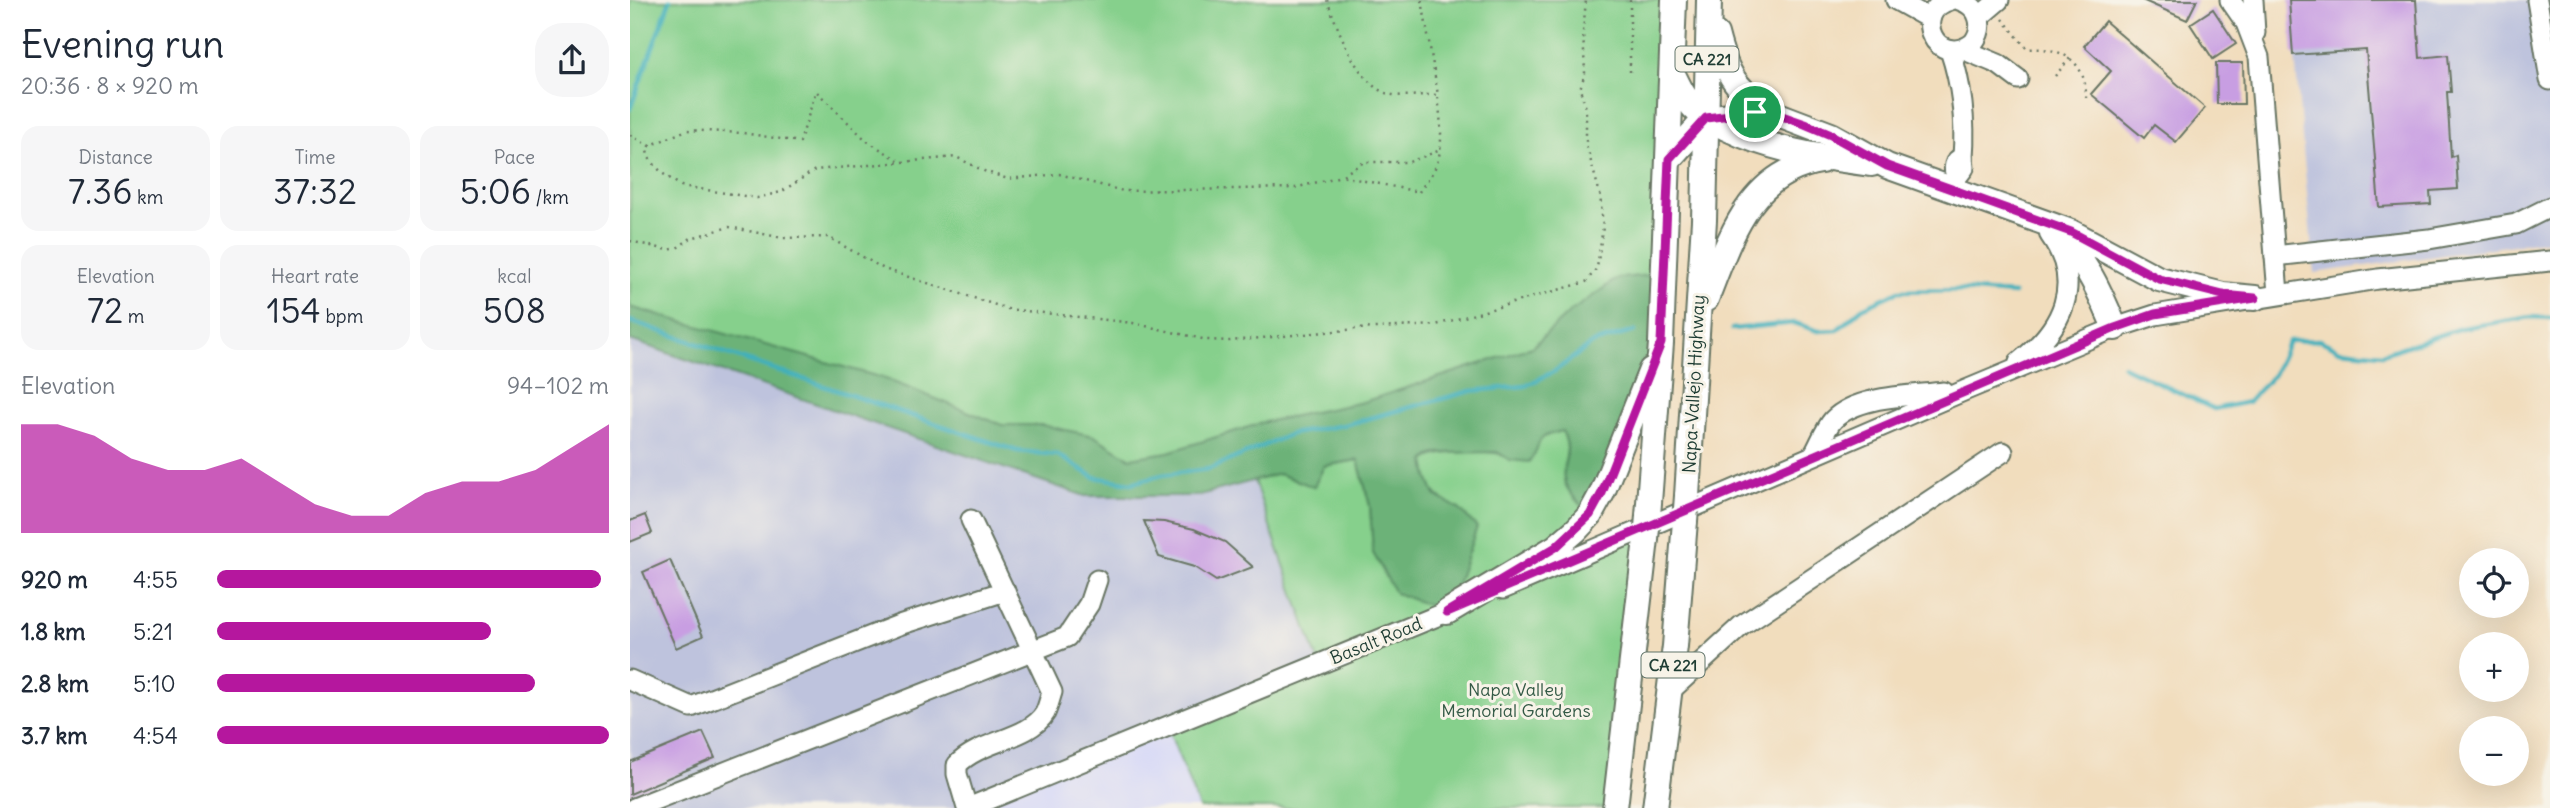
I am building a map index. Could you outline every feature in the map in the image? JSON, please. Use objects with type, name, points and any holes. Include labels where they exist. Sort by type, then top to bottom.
[{"type":"main road","name":"Napa-Vallejo Highway","points":[[1615,808],[1647,528],[1661,343],[1674,0]]},
{"type":"main road","name":"Napa-Vallejo Highway","points":[[1656,808],[1670,691],[1699,319],[1709,3]]},
{"type":"main road","points":[[1709,3],[1724,64],[1745,95],[1782,116],[1831,135],[1887,166]]},
{"type":"main road","points":[[1672,72],[1684,96],[1706,118],[1762,143],[1790,151],[1887,166],[1955,183],[2055,233],[2075,252],[2092,276],[2115,328]]},
{"type":"main road","points":[[1669,159],[1706,118],[1755,112],[1782,116]]},
{"type":"main road","points":[[1699,319],[1735,230],[1764,187],[1781,173],[1799,165],[1820,161],[1847,161]]},
{"type":"main road","points":[[2030,219],[2093,242],[2135,268],[2159,279],[2223,295],[2267,296]]},
{"type":"main road","points":[[1447,612],[1556,547],[1590,515],[1602,493],[1661,343]]},
{"type":"street","points":[[1896,0],[1930,19]]},
{"type":"street","points":[[2231,0],[2242,15],[2256,45]]},
{"type":"street","points":[[2253,0],[2275,256],[2267,296]]},
{"type":"street","points":[[2538,0],[2550,79]]},
{"type":"street","points":[[1976,7],[1938,6],[1930,19],[1931,36],[1942,47],[1998,64],[2018,79]]},
{"type":"street","points":[[1956,50],[1973,43],[1976,7]]},
{"type":"street","points":[[1976,7],[1998,64]]},
{"type":"street","points":[[1955,183],[1964,168],[1962,157],[1966,127],[1956,50]]},
{"type":"street","points":[[2275,256],[2429,239],[2516,224],[2550,207]]},
{"type":"street","points":[[2001,375],[2045,339],[2058,321],[2065,302],[2065,265],[2059,248],[2049,234],[2030,219]]},
{"type":"street","name":"Basalt Road","points":[[967,808],[1447,612],[2001,375],[2155,314],[2378,279],[2550,261]]},
{"type":"street","points":[[1814,454],[1833,421],[1856,405],[1890,398],[1966,390]]},
{"type":"street","points":[[1670,691],[1741,626],[2003,452]]},
{"type":"street","points":[[967,808],[957,765],[967,754],[1033,726],[1045,712],[1052,692],[971,520]]},
{"type":"street","points":[[634,808],[1067,637],[1089,604],[1097,580]]},
{"type":"street","points":[[630,680],[691,706],[900,625],[1005,591]]},
{"type":"path","points":[[1328,0],[1344,43],[1364,77],[1387,94],[1438,95]]},
{"type":"path","points":[[1341,176],[1419,192],[1436,166],[1441,131],[1438,95],[1422,0]]},
{"type":"path","points":[[630,241],[668,250],[701,234],[729,227],[783,238],[828,237],[884,269],[1008,309],[1133,323],[1207,340],[1230,341],[1357,329],[1436,325],[1586,282],[1597,268],[1602,227],[1600,194],[1586,144],[1586,108],[1580,89],[1585,72],[1583,32],[1586,0]]},
{"type":"path","points":[[1630,0],[1630,77]]},
{"type":"path","points":[[1976,7],[2027,49],[2048,49],[2070,58],[2082,71],[2086,98]]},
{"type":"path","points":[[2055,76],[2070,58]]},
{"type":"path","points":[[904,163],[867,141],[816,91],[800,142],[743,133],[687,130],[649,146],[647,151],[649,159],[662,173],[681,186],[757,198],[781,192],[816,170],[904,163],[956,157],[1008,179],[1059,174],[1124,191],[1295,188],[1341,176],[1364,162],[1409,162],[1438,152]]},
{"type":"path","points":[[630,135],[649,146]]},
{"type":"shaded area","points":[[2290,0],[2550,0],[2550,240],[2314,273]]},
{"type":"shaded area","points":[[630,340],[1085,496],[1196,496],[1254,481],[1319,664],[968,808],[630,808]]},
{"type":"shaded area","points":[[1167,726],[1199,808],[968,808]]},
{"type":"green space","points":[[630,0],[1674,0],[1669,159],[1651,266],[1661,343],[1162,475],[630,321]]},
{"type":"green space","points":[[1664,274],[1661,343],[1590,515],[1565,484],[1567,445],[1562,431],[1545,436],[1529,462],[1510,460],[1497,452],[1439,453],[1425,461],[1435,495],[1459,509],[1477,527],[1447,612],[1395,593],[1373,553],[1370,506],[1358,460],[1324,466],[1314,487],[1279,474],[1196,496],[1085,496],[630,340],[630,307],[883,378],[1002,425],[1042,425],[1094,436],[1130,458],[1168,452],[1265,422],[1363,402],[1532,347],[1570,312],[1618,278]]},
{"type":"green space","name":"Napa Valley Memorial Gardens","points":[[1562,430],[1567,445],[1565,484],[1590,515],[1453,609],[1645,527],[1615,808],[1199,808],[1167,726],[1319,664],[1254,481],[1279,474],[1314,486],[1324,466],[1358,460],[1370,506],[1373,553],[1459,509],[1434,491],[1425,461],[1438,455],[1458,452],[1498,454],[1510,460],[1541,437]]},
{"type":"building","points":[[2142,0],[2197,0],[2187,20]]},
{"type":"building","points":[[2289,0],[2416,0],[2420,58],[2448,55],[2451,157],[2456,155],[2458,189],[2430,191],[2431,204],[2379,207],[2366,50],[2293,55]]},
{"type":"building","points":[[2213,9],[2236,44],[2213,59],[2190,24]]},
{"type":"building","points":[[2105,21],[2205,108],[2176,142],[2154,125],[2144,138],[2091,94],[2111,71],[2084,46]]},
{"type":"building","points":[[2216,63],[2243,63],[2244,104],[2217,104]]},
{"type":"building","points":[[645,515],[652,533],[630,542],[630,521]]},
{"type":"building","points":[[1144,521],[1164,522],[1194,529],[1225,542],[1253,567],[1216,581],[1194,567],[1159,557]]},
{"type":"building","points":[[670,560],[703,636],[676,648],[643,572]]},
{"type":"building","points":[[703,732],[715,758],[630,794],[630,762]]},
{"type":"waterway","points":[[630,109],[670,0]]},
{"type":"waterway","points":[[1732,329],[1795,323],[1818,331],[1837,330],[1862,308],[1899,291],[1961,290],[2014,294]]},
{"type":"waterway","points":[[2123,366],[2214,409],[2248,402],[2274,374],[2289,341],[2319,340],[2340,350],[2382,354],[2461,328],[2531,317],[2550,318]]},
{"type":"waterway","points":[[630,321],[1017,451],[1058,455],[1094,477],[1131,483],[1162,475],[1209,469],[1291,434],[1344,425],[1471,391],[1525,386],[1555,371],[1593,343],[1635,331]]},
{"type":"route","points":[[1755,112],[1782,116],[1805,124],[1887,166],[2071,232],[2159,279],[2223,295],[2255,298],[2155,314],[2115,328],[1447,612],[1556,547],[1590,515],[1631,424],[1661,343],[1669,159],[1706,118],[1755,112]]}]
